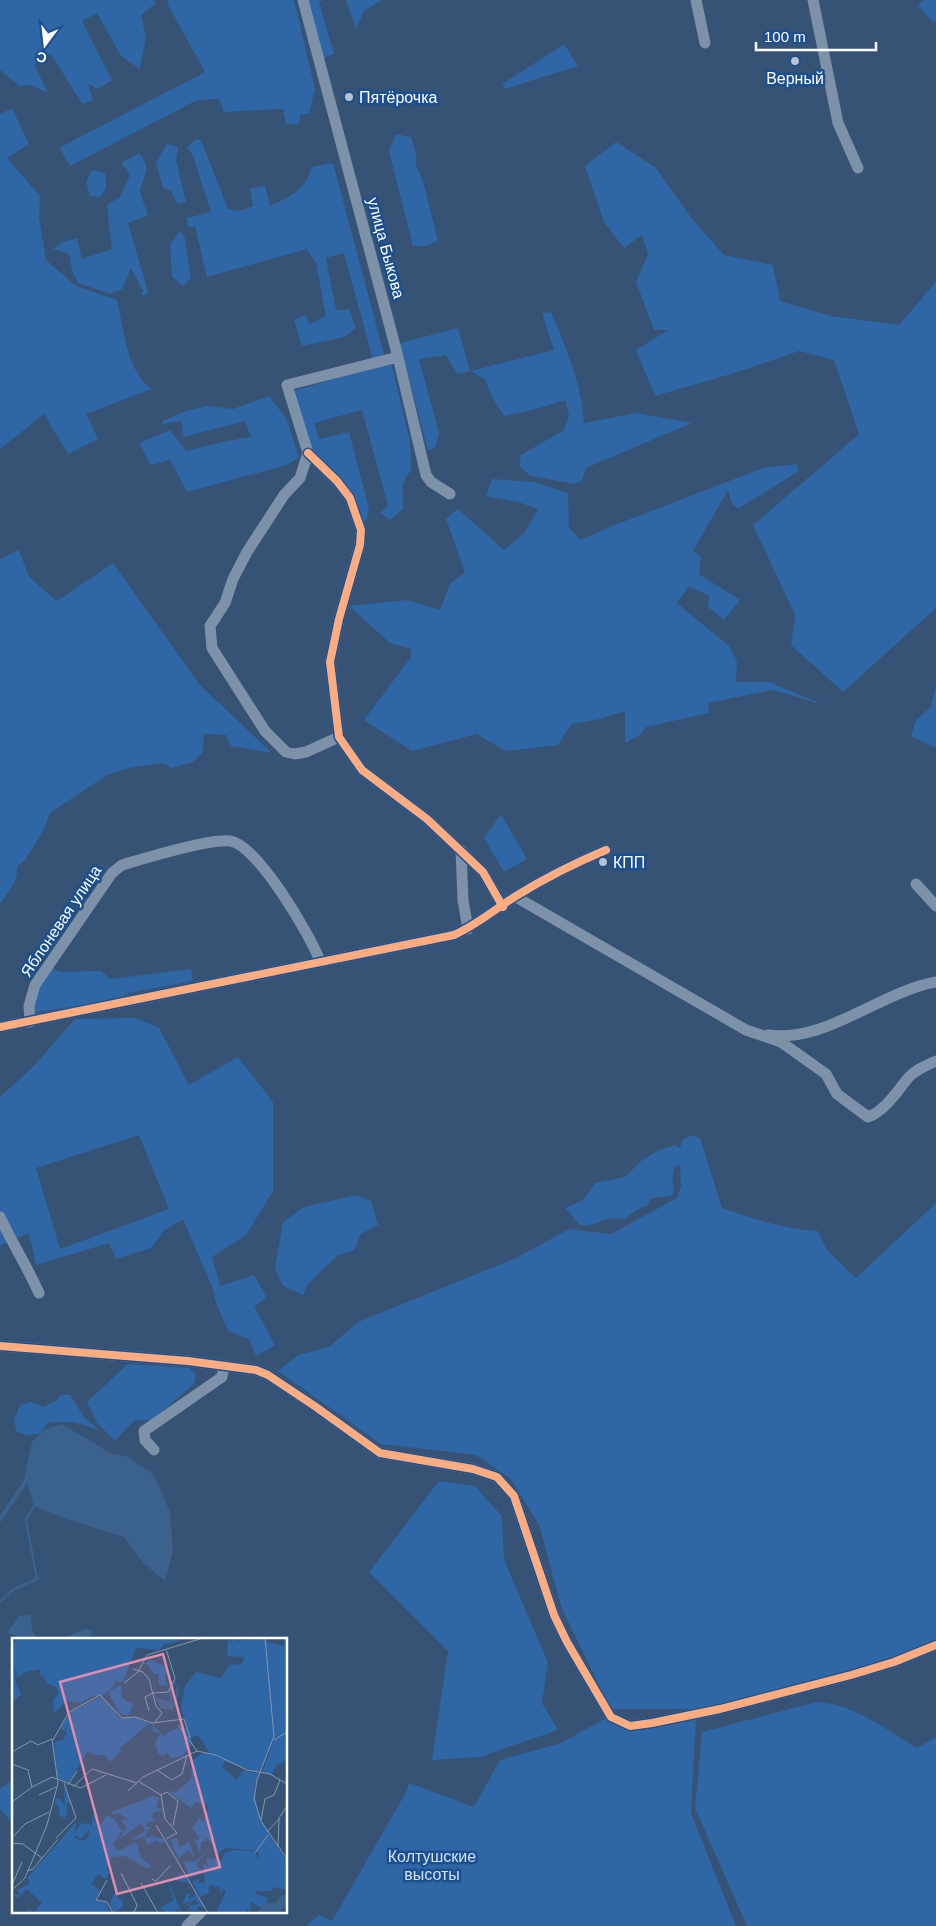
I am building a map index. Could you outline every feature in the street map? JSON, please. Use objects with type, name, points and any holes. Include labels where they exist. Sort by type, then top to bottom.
[{"type":"street","name":"улица Быкова","points":[[303,0],[398,357],[426,476],[431,482],[450,494]]},
{"type":"street","points":[[696,0],[705,43]]},
{"type":"street","points":[[813,0],[838,123],[858,168]]},
{"type":"street","points":[[398,357],[287,385],[308,454],[337,481],[350,498],[361,530],[360,545],[339,619],[330,662],[338,737],[362,770],[427,819],[483,872],[503,907]]},
{"type":"street","points":[[308,454],[300,478],[284,495],[247,552],[233,579],[225,603],[210,626],[212,648],[265,731],[286,752],[295,754],[306,752],[338,737]]},
{"type":"street","name":"Яблоневая улица","points":[[30,1022],[29,1006],[35,984],[112,872],[122,865],[214,843],[230,841],[246,849],[299,920],[313,944],[320,961]]},
{"type":"street","points":[[461,850],[463,900],[468,929]]},
{"type":"street","points":[[0,1026],[30,1022],[454,934],[468,929],[503,907],[516,896],[572,865],[606,850]]},
{"type":"street","points":[[916,884],[936,906]]},
{"type":"street","points":[[516,896],[652,977],[746,1030],[781,1042],[826,1074],[837,1094],[868,1117],[874,1115],[900,1090],[910,1076],[936,1061]]},
{"type":"street","points":[[759,1033],[787,1034],[819,1029],[882,1000],[936,982]]},
{"type":"street","points":[[0,1217],[13,1245],[24,1259],[39,1292]]},
{"type":"street","points":[[0,1346],[256,1370],[268,1375],[380,1453],[473,1469],[497,1477],[514,1496],[554,1615],[567,1642],[611,1717],[630,1726],[720,1709],[894,1662],[936,1645]]},
{"type":"street","points":[[154,1450],[145,1440],[144,1431],[222,1377],[224,1366]]},
{"type":"street","points":[[187,1926],[199,1914]]},
{"type":"green space","points":[[0,0],[154,0],[156,3],[141,15],[146,37],[140,69],[121,56],[97,13],[82,21],[112,80],[98,89],[88,84],[93,100],[82,104],[51,54],[34,64],[48,93],[31,85],[19,86],[0,70]]},
{"type":"green space","points":[[167,0],[294,0],[315,89],[309,114],[301,114],[299,124],[286,124],[283,109],[224,112],[219,99],[197,100],[70,166],[59,148],[205,72]]},
{"type":"green space","points":[[307,0],[323,0],[319,2],[334,54],[323,58]]},
{"type":"green space","points":[[346,0],[382,0],[364,11],[356,29]]},
{"type":"green space","points":[[924,0],[936,0],[936,21],[934,23],[918,6]]},
{"type":"green space","points":[[564,44],[578,66],[505,89],[502,84]]},
{"type":"green space","points":[[12,108],[29,144],[7,158],[40,196],[39,217],[46,260],[76,286],[117,300],[131,361],[143,381],[152,389],[86,414],[98,439],[68,454],[44,414],[0,449],[0,114]]},
{"type":"green space","points":[[396,134],[411,137],[416,153],[416,165],[423,181],[438,241],[425,246],[413,246],[389,151]]},
{"type":"green space","points":[[195,140],[201,140],[228,209],[239,211],[253,206],[250,189],[265,186],[270,206],[291,196],[302,187],[311,167],[333,163],[384,354],[373,360],[344,253],[326,258],[336,310],[349,309],[356,328],[345,337],[302,346],[294,320],[305,315],[310,324],[326,316],[316,263],[307,249],[207,277],[195,227],[188,227],[187,218],[211,212],[193,156],[187,147]]},
{"type":"green space","points":[[616,142],[656,168],[693,220],[724,255],[773,265],[780,301],[831,316],[899,325],[935,283],[936,278],[936,608],[843,692],[791,645],[795,615],[753,525],[859,434],[834,360],[799,351],[738,372],[655,396],[636,350],[668,330],[654,330],[636,282],[648,254],[642,235],[624,248],[604,222],[585,166]]},
{"type":"green space","points":[[167,144],[178,147],[176,160],[186,202],[178,204],[171,191],[163,188],[156,162]]},
{"type":"green space","points":[[139,153],[146,168],[140,192],[148,215],[128,223],[148,292],[146,295],[141,295],[143,291],[131,268],[122,289],[110,294],[78,283],[72,271],[69,254],[53,249],[63,242],[77,238],[82,259],[112,249],[107,205],[120,197],[130,175],[121,163]]},
{"type":"green space","points":[[92,170],[106,173],[106,187],[101,197],[90,196],[86,182]]},
{"type":"green space","points":[[180,230],[185,238],[191,278],[183,286],[172,277],[170,245]]},
{"type":"green space","points":[[551,312],[577,380],[584,423],[636,413],[692,423],[586,468],[582,480],[575,484],[531,476],[519,466],[521,455],[564,430],[569,415],[565,400],[533,410],[504,416],[493,399],[485,379],[470,371],[554,350],[542,313]]},
{"type":"green space","points":[[458,328],[470,371],[457,374],[446,355],[419,359],[439,433],[435,448],[428,451],[400,343]]},
{"type":"green space","points":[[391,362],[410,441],[411,471],[403,484],[403,509],[390,520],[380,513],[388,506],[362,410],[314,423],[319,439],[349,432],[369,508],[367,519],[363,523],[307,441],[290,392]]},
{"type":"green space","points":[[269,396],[286,418],[299,457],[287,465],[187,492],[170,460],[151,465],[139,443],[170,430],[186,451],[251,437],[245,421],[183,437],[181,421],[161,424],[163,421],[186,411],[208,406],[233,409]]},
{"type":"green space","points":[[797,464],[799,471],[738,509],[732,504],[728,490],[693,551],[701,557],[699,574],[740,600],[724,620],[708,607],[709,596],[689,586],[677,603],[729,646],[737,661],[736,682],[769,682],[824,705],[773,690],[708,703],[709,713],[646,727],[640,735],[625,743],[625,711],[600,719],[571,724],[558,745],[505,751],[477,734],[412,751],[364,720],[411,657],[411,649],[390,643],[349,606],[407,600],[440,610],[450,584],[465,572],[446,519],[458,509],[504,550],[525,532],[538,509],[518,502],[486,496],[492,479],[534,482],[568,493],[569,528],[581,540],[607,528],[763,468]]},
{"type":"green space","points":[[19,550],[29,577],[57,601],[113,563],[200,685],[272,753],[231,746],[226,735],[204,734],[202,753],[193,762],[172,768],[162,763],[129,768],[107,775],[50,813],[44,829],[26,859],[17,867],[15,882],[0,904],[0,559]]},
{"type":"green space","points":[[936,685],[936,748],[911,736],[916,720],[931,707]]},
{"type":"green space","points":[[501,814],[527,859],[504,872],[484,838]]},
{"type":"green space","points":[[51,967],[60,972],[101,971],[111,979],[191,969],[193,981],[129,993],[115,1000],[30,1013],[38,986]]},
{"type":"green space","points":[[136,1018],[159,1028],[189,1085],[238,1057],[273,1102],[273,1191],[246,1235],[212,1257],[220,1286],[254,1275],[267,1298],[254,1306],[275,1345],[256,1356],[249,1339],[228,1331],[216,1303],[213,1289],[183,1219],[165,1230],[151,1248],[116,1259],[109,1243],[36,1265],[29,1233],[0,1246],[0,1097],[34,1066],[75,1019]],"holes":[[[139,1135],[169,1209],[60,1249],[36,1168]]]},
{"type":"green space","points":[[691,1135],[700,1138],[722,1208],[769,1223],[818,1231],[827,1250],[856,1278],[936,1203],[936,1639],[892,1659],[699,1709],[611,1709],[562,1609],[539,1525],[511,1479],[476,1455],[381,1444],[278,1371],[298,1355],[329,1347],[358,1322],[516,1258],[569,1229],[611,1234],[677,1198],[681,1186],[680,1165],[675,1166],[674,1169],[673,1195],[650,1199],[648,1205],[638,1209],[624,1219],[616,1218],[591,1225],[580,1225],[565,1208],[583,1200],[595,1183],[625,1177],[641,1161],[657,1151],[675,1145],[680,1148],[682,1140]]},
{"type":"green space","points":[[356,1195],[371,1201],[378,1225],[361,1234],[354,1250],[338,1255],[308,1284],[303,1295],[283,1286],[275,1268],[283,1222],[304,1207]]},
{"type":"green space","points":[[128,1364],[189,1368],[196,1374],[194,1384],[152,1420],[135,1420],[115,1441],[97,1423],[87,1402]]},
{"type":"green space","points":[[61,1395],[70,1395],[84,1417],[100,1431],[81,1424],[62,1422],[48,1423],[39,1434],[26,1435],[16,1431],[14,1420],[20,1405],[31,1402],[43,1407],[56,1401]]},
{"type":"green space","points":[[439,1481],[475,1486],[502,1516],[504,1559],[548,1663],[542,1703],[558,1730],[480,1757],[432,1760],[448,1651],[369,1572]]},
{"type":"green space","points":[[816,1702],[843,1707],[856,1712],[917,1748],[936,1737],[936,1926],[747,1926],[695,1808],[702,1732]]},
{"type":"green space","name":"Колтушские высоты","points":[[696,1718],[691,1813],[736,1926],[306,1926],[319,1915],[332,1921],[405,1794],[409,1783],[474,1807],[500,1760],[561,1743],[604,1719],[635,1726]]},
{"type":"green space","points":[[12,1780],[12,1823],[0,1809],[0,1789]]},
{"type":"shaded area","points":[[62,1424],[112,1454],[127,1456],[154,1475],[170,1512],[173,1551],[165,1581],[143,1563],[124,1537],[66,1519],[34,1506],[27,1483],[0,1523],[0,1516],[24,1480],[32,1442],[44,1430]]},
{"type":"shaded area","points":[[31,1615],[32,1630],[37,1638],[23,1638],[7,1633],[19,1616]]},
{"type":"shaded area","points":[[85,1629],[92,1630],[90,1638],[64,1638]]},
{"type":"waterway","points":[[0,1602],[14,1589],[37,1579],[26,1520],[34,1506]]},
{"type":"cycle path","points":[[308,453],[337,481],[350,498],[361,530],[360,545],[339,619],[330,662],[339,737],[362,770],[427,819],[483,872],[503,907]]},
{"type":"cycle path","points":[[0,1027],[454,935],[470,927],[538,883],[606,850]]},
{"type":"cycle path","points":[[0,1346],[188,1361],[256,1370],[268,1375],[316,1407],[380,1453],[473,1469],[497,1477],[514,1496],[554,1615],[567,1642],[611,1717],[630,1726],[720,1709],[851,1675],[894,1662],[936,1645]]},
{"type":"place","name":"Верный","points":[[795,61]]},
{"type":"place","name":"Пятёрочка","points":[[349,97]]},
{"type":"place","name":"КПП","points":[[603,862]]}]
